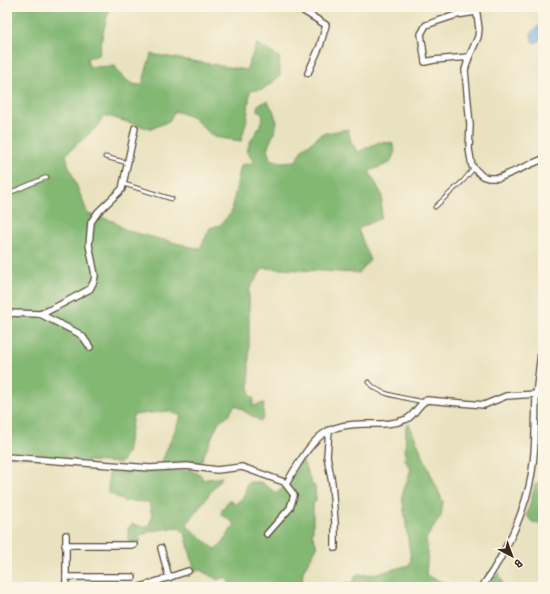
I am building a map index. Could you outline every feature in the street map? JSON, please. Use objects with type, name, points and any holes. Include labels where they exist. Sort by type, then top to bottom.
[{"type":"street","points":[[297,7],[326,25],[320,46],[308,73]]},
{"type":"street","points":[[469,57],[425,62],[421,34],[426,25],[476,10],[479,29],[478,37],[465,70],[472,166],[482,176],[488,178],[499,178],[543,159]]},
{"type":"street","points":[[7,314],[40,314],[90,289],[95,275],[89,245],[91,222],[94,217],[118,194],[124,184],[135,128]]},
{"type":"street","points":[[40,314],[78,333],[90,347]]},
{"type":"street","points":[[482,587],[504,552],[516,524],[528,488],[534,457],[536,394],[543,335]]},
{"type":"street","points":[[286,484],[303,457],[315,442],[329,430],[350,425],[385,425],[396,422],[408,418],[427,400],[484,405],[506,396],[536,394]]},
{"type":"street","points":[[329,430],[327,456],[332,483],[335,548]]},
{"type":"street","points":[[7,457],[150,468],[187,466],[217,470],[242,467],[276,478],[286,484],[294,494],[290,508],[267,534]]},
{"type":"street","points":[[66,535],[66,587]]},
{"type":"street","points":[[65,545],[134,545]]},
{"type":"street","points":[[161,548],[169,578]]},
{"type":"street","points":[[140,587],[188,571]]},
{"type":"street","points":[[66,577],[133,577]]},
{"type":"lane","points":[[106,157],[128,163]]},
{"type":"lane","points":[[435,207],[464,180],[474,168]]},
{"type":"lane","points":[[7,194],[47,177]]},
{"type":"lane","points":[[124,184],[172,198]]},
{"type":"lane","points":[[369,382],[374,389],[385,393],[424,402]]},
{"type":"green space","points":[[7,7],[110,7],[103,32],[99,55],[87,58],[89,67],[115,66],[126,80],[137,85],[142,85],[151,54],[246,70],[257,44],[279,57],[280,76],[263,89],[250,91],[247,119],[241,141],[214,137],[192,117],[175,111],[169,121],[151,129],[104,115],[98,126],[66,154],[68,164],[88,214],[113,221],[124,229],[132,232],[200,249],[210,228],[220,225],[231,213],[241,165],[254,163],[247,151],[251,140],[259,128],[263,116],[257,109],[258,105],[267,101],[273,110],[277,122],[267,149],[270,159],[281,162],[296,161],[302,149],[321,134],[348,129],[351,142],[358,152],[379,142],[392,143],[395,151],[390,163],[369,171],[382,195],[381,218],[358,229],[370,260],[359,273],[263,268],[249,290],[249,394],[254,399],[252,406],[264,403],[263,419],[260,421],[235,405],[229,415],[219,421],[200,464],[196,466],[182,462],[164,466],[162,461],[181,416],[169,411],[133,415],[127,454],[121,463],[7,456]]},
{"type":"green space","points":[[543,353],[543,403],[540,401],[539,395]]},
{"type":"green space","points":[[409,424],[443,502],[441,516],[426,539],[428,553],[426,575],[453,587],[321,587],[353,582],[356,575],[377,574],[409,565],[411,560],[402,496],[411,469],[405,460],[406,426]]},
{"type":"green space","points":[[302,459],[312,484],[315,486],[316,501],[313,504],[312,533],[317,547],[303,571],[302,584],[304,587],[234,587],[224,577],[218,580],[200,570],[195,572],[185,533],[178,527],[151,531],[140,536],[140,542],[129,543],[128,528],[132,524],[145,527],[149,526],[152,516],[149,502],[124,501],[108,492],[110,469],[139,472],[188,470],[200,474],[203,480],[222,477],[187,524],[188,527],[215,549],[220,546],[235,524],[221,514],[229,500],[235,504],[243,498],[249,482],[261,482],[275,492],[284,488],[288,484]]},
{"type":"green space","points":[[538,482],[543,484],[543,526],[531,521],[527,515],[535,485]]},
{"type":"green space","points":[[499,573],[505,587],[486,587]]},
{"type":"water","points":[[541,23],[543,23],[543,38],[535,43],[532,41],[531,33]]}]
